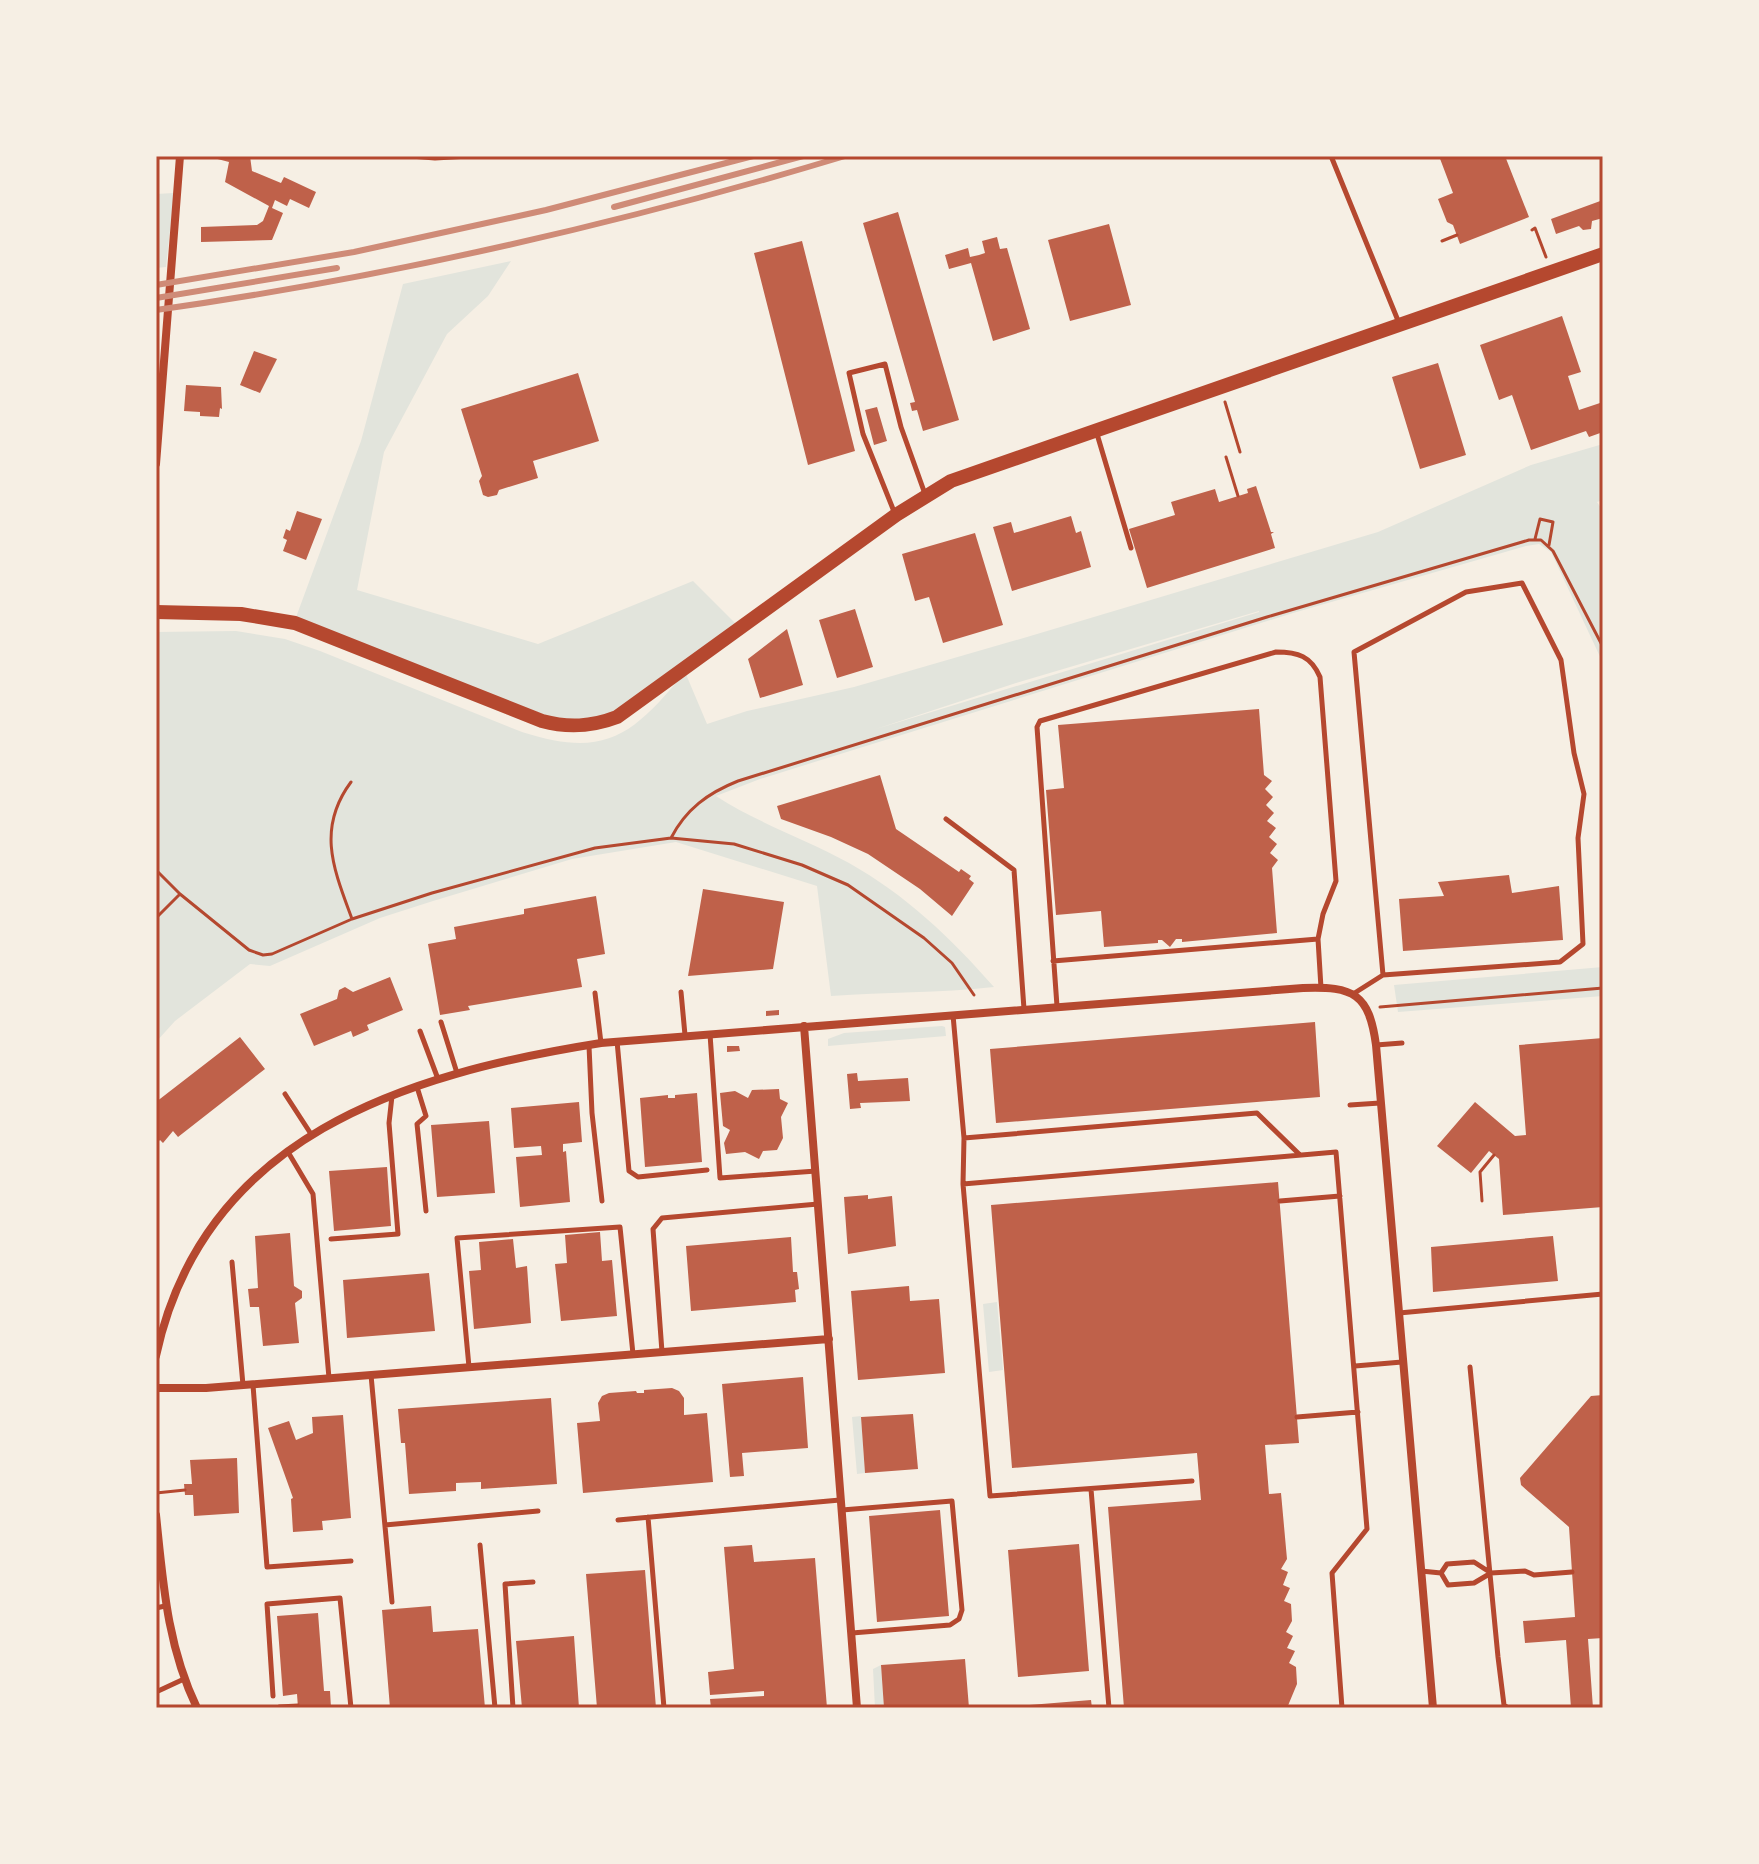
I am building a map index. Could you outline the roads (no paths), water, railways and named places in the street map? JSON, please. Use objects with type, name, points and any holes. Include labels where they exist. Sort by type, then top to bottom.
[{"type":"main road","points":[[156,612],[241,614],[295,623],[542,721],[570,727],[591,725],[617,717],[896,515],[951,481],[1603,254]]},
{"type":"street","points":[[156,464],[180,156]]},
{"type":"street","points":[[157,1349],[176,1290],[207,1233],[226,1208],[268,1165],[311,1134],[363,1106],[457,1073],[553,1049],[617,1041],[1057,1006],[1336,988],[1353,994],[1369,1010],[1376,1045],[1433,1708]]},
{"type":"street","points":[[804,1026],[857,1708]]},
{"type":"street","points":[[156,1388],[248,1384],[829,1339]]},
{"type":"street","points":[[156,1515],[161,1607],[184,1679],[197,1708]]},
{"type":"lane","points":[[411,156],[469,156]]},
{"type":"lane","points":[[1331,156],[1399,324]]},
{"type":"lane","points":[[896,515],[863,434],[849,373],[885,364],[901,427],[926,495]]},
{"type":"lane","points":[[1096,431],[1131,548]]},
{"type":"lane","points":[[1353,994],[1383,975],[1560,962],[1583,944],[1578,838],[1584,794],[1574,753],[1561,660],[1522,583],[1466,592],[1354,652],[1383,975]]},
{"type":"lane","points":[[1057,1006],[1037,727],[1040,721],[1276,652],[1291,652],[1309,658],[1320,677],[1336,881],[1323,914],[1318,939],[1321,988]]},
{"type":"lane","points":[[946,819],[1014,870],[1024,1009]]},
{"type":"lane","points":[[1053,961],[1318,939]]},
{"type":"lane","points":[[681,992],[685,1035]]},
{"type":"lane","points":[[595,993],[601,1043]]},
{"type":"lane","points":[[953,1015],[964,1138],[963,1184],[990,1496],[1192,1481]]},
{"type":"lane","points":[[441,1022],[457,1073]]},
{"type":"lane","points":[[420,1031],[438,1079]]},
{"type":"lane","points":[[710,1033],[720,1178],[816,1171]]},
{"type":"lane","points":[[617,1041],[629,1171],[638,1177],[707,1170]]},
{"type":"lane","points":[[1376,1045],[1402,1043]]},
{"type":"lane","points":[[589,1045],[592,1113],[602,1201]]},
{"type":"lane","points":[[417,1087],[426,1116],[417,1124],[426,1211]]},
{"type":"lane","points":[[285,1094],[311,1134]]},
{"type":"lane","points":[[331,1239],[398,1234],[389,1123],[392,1095]]},
{"type":"lane","points":[[1350,1105],[1381,1102]]},
{"type":"lane","points":[[964,1138],[1257,1113],[1300,1155]]},
{"type":"lane","points":[[287,1151],[313,1194],[329,1378]]},
{"type":"lane","points":[[963,1184],[1336,1152],[1367,1529],[1332,1573],[1342,1708]]},
{"type":"lane","points":[[1280,1201],[1340,1196]]},
{"type":"lane","points":[[662,1352],[653,1229],[662,1218],[818,1204]]},
{"type":"lane","points":[[469,1367],[457,1238],[620,1227],[633,1354]]},
{"type":"lane","points":[[232,1262],[267,1567],[351,1561]]},
{"type":"lane","points":[[1399,1313],[1603,1294]]},
{"type":"lane","points":[[1355,1366],[1403,1362]]},
{"type":"lane","points":[[1470,1367],[1498,1657],[1504,1705],[1508,1708]]},
{"type":"lane","points":[[371,1375],[392,1602]]},
{"type":"lane","points":[[1297,1417],[1358,1412]]},
{"type":"lane","points":[[1091,1489],[1109,1708]]},
{"type":"lane","points":[[618,1520],[841,1500]]},
{"type":"lane","points":[[842,1510],[952,1501],[962,1610],[959,1619],[950,1625],[851,1633]]},
{"type":"lane","points":[[385,1525],[538,1511]]},
{"type":"lane","points":[[648,1517],[664,1708]]},
{"type":"lane","points":[[480,1545],[495,1708]]},
{"type":"lane","points":[[1441,1573],[1447,1564],[1474,1562],[1491,1573]]},
{"type":"lane","points":[[1421,1571],[1441,1573]]},
{"type":"lane","points":[[1441,1573],[1448,1585],[1474,1583],[1491,1573],[1525,1571],[1534,1575],[1572,1572]]},
{"type":"lane","points":[[513,1708],[505,1584],[533,1582]]},
{"type":"lane","points":[[273,1696],[267,1604],[340,1598],[351,1708]]},
{"type":"lane","points":[[156,1692],[184,1679]]},
{"type":"railway","points":[[156,285],[354,252],[546,210],[753,156]]},
{"type":"railway","points":[[614,207],[803,156]]},
{"type":"railway","points":[[156,310],[330,282],[504,246],[675,204],[845,156]]},
{"type":"railway","points":[[156,298],[337,268]]}]
